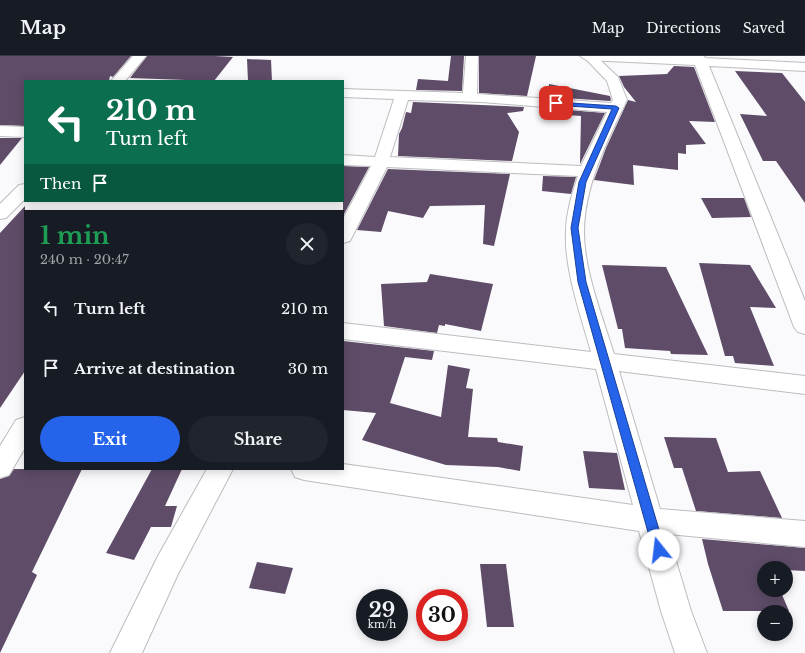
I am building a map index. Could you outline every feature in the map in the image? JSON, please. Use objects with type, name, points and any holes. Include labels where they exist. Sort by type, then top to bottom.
[{"type":"street","points":[[119,80],[140,56]]},
{"type":"street","points":[[470,97],[472,56]]},
{"type":"street","points":[[588,56],[699,59],[805,67]]},
{"type":"street","points":[[588,56],[613,80],[620,100],[582,182],[575,228],[582,282],[676,610],[691,653]]},
{"type":"street","points":[[699,59],[805,327]]},
{"type":"street","points":[[344,93],[470,97],[616,108]]},
{"type":"street","points":[[344,235],[381,162],[402,94]]},
{"type":"street","points":[[0,131],[24,132]]},
{"type":"street","points":[[344,160],[565,169],[587,172]]},
{"type":"street","points":[[0,214],[24,190]]},
{"type":"street","points":[[344,332],[805,385]]},
{"type":"street","points":[[0,467],[24,429]]},
{"type":"street","points":[[126,653],[168,565],[219,470]]},
{"type":"street","points":[[311,470],[650,520],[805,534]]},
{"type":"building","points":[[0,56],[131,56],[113,77],[110,76],[109,80],[24,80],[24,126],[0,125]]},
{"type":"building","points":[[147,56],[233,57],[215,80],[130,78]]},
{"type":"building","points":[[451,56],[464,56],[462,91],[416,90],[418,79],[448,81]]},
{"type":"building","points":[[479,56],[536,56],[527,96],[479,93]]},
{"type":"building","points":[[247,59],[271,60],[272,80],[248,80]]},
{"type":"building","points":[[674,66],[694,67],[715,122],[689,121],[706,144],[686,145],[686,154],[678,153],[678,170],[633,165],[634,185],[594,180],[606,148],[628,100],[636,102],[624,87],[619,76],[667,74]]},
{"type":"building","points":[[735,71],[782,73],[805,102],[805,203],[776,161],[763,161],[740,114],[767,116]]},
{"type":"building","points":[[549,84],[610,96],[611,100],[548,97]]},
{"type":"building","points":[[413,102],[524,107],[523,111],[507,113],[519,132],[512,161],[398,156],[399,134],[406,112],[411,113]]},
{"type":"building","points":[[568,110],[605,113],[580,164],[581,116],[568,115]]},
{"type":"building","points":[[0,138],[22,138],[0,165]]},
{"type":"building","points":[[344,166],[369,167],[344,214]]},
{"type":"building","points":[[388,169],[510,174],[494,246],[483,244],[485,205],[430,206],[423,218],[388,211],[381,232],[357,230]]},
{"type":"building","points":[[543,176],[576,177],[571,194],[542,191]]},
{"type":"building","points":[[701,198],[744,198],[751,217],[712,218]]},
{"type":"building","points":[[25,206],[24,372],[0,408],[0,233]]},
{"type":"building","points":[[699,263],[750,265],[776,308],[750,307],[774,366],[735,363],[733,356],[725,356]]},
{"type":"building","points":[[602,265],[666,267],[708,355],[671,354],[670,351],[625,348],[622,329],[618,329]]},
{"type":"building","points":[[430,274],[493,284],[481,331],[445,324],[445,326],[439,325],[437,333],[384,326],[381,284],[427,282]]},
{"type":"building","points":[[344,341],[434,351],[432,360],[405,357],[390,403],[441,417],[448,365],[470,369],[466,388],[473,389],[468,437],[497,438],[498,442],[523,446],[520,471],[498,467],[446,465],[362,440],[376,413],[344,410]]},
{"type":"building","points":[[664,437],[716,438],[728,472],[760,471],[782,518],[696,511],[682,468],[674,468]]},
{"type":"building","points":[[583,451],[617,453],[625,490],[589,488]]},
{"type":"building","points":[[14,469],[82,470],[32,572],[37,575],[0,653],[0,479],[9,476]]},
{"type":"building","points":[[151,470],[182,470],[165,506],[177,506],[171,527],[151,527],[134,560],[106,553]]},
{"type":"building","points":[[702,539],[805,548],[805,571],[793,570],[793,561],[757,561],[757,597],[783,597],[786,605],[757,605],[757,611],[723,611],[708,564]]},
{"type":"building","points":[[257,562],[293,568],[285,594],[249,588]]},
{"type":"building","points":[[480,564],[506,564],[514,627],[487,627]]},
{"type":"route","points":[[556,103],[616,108],[606,125],[582,182],[575,228],[582,282],[659,550]]}]
